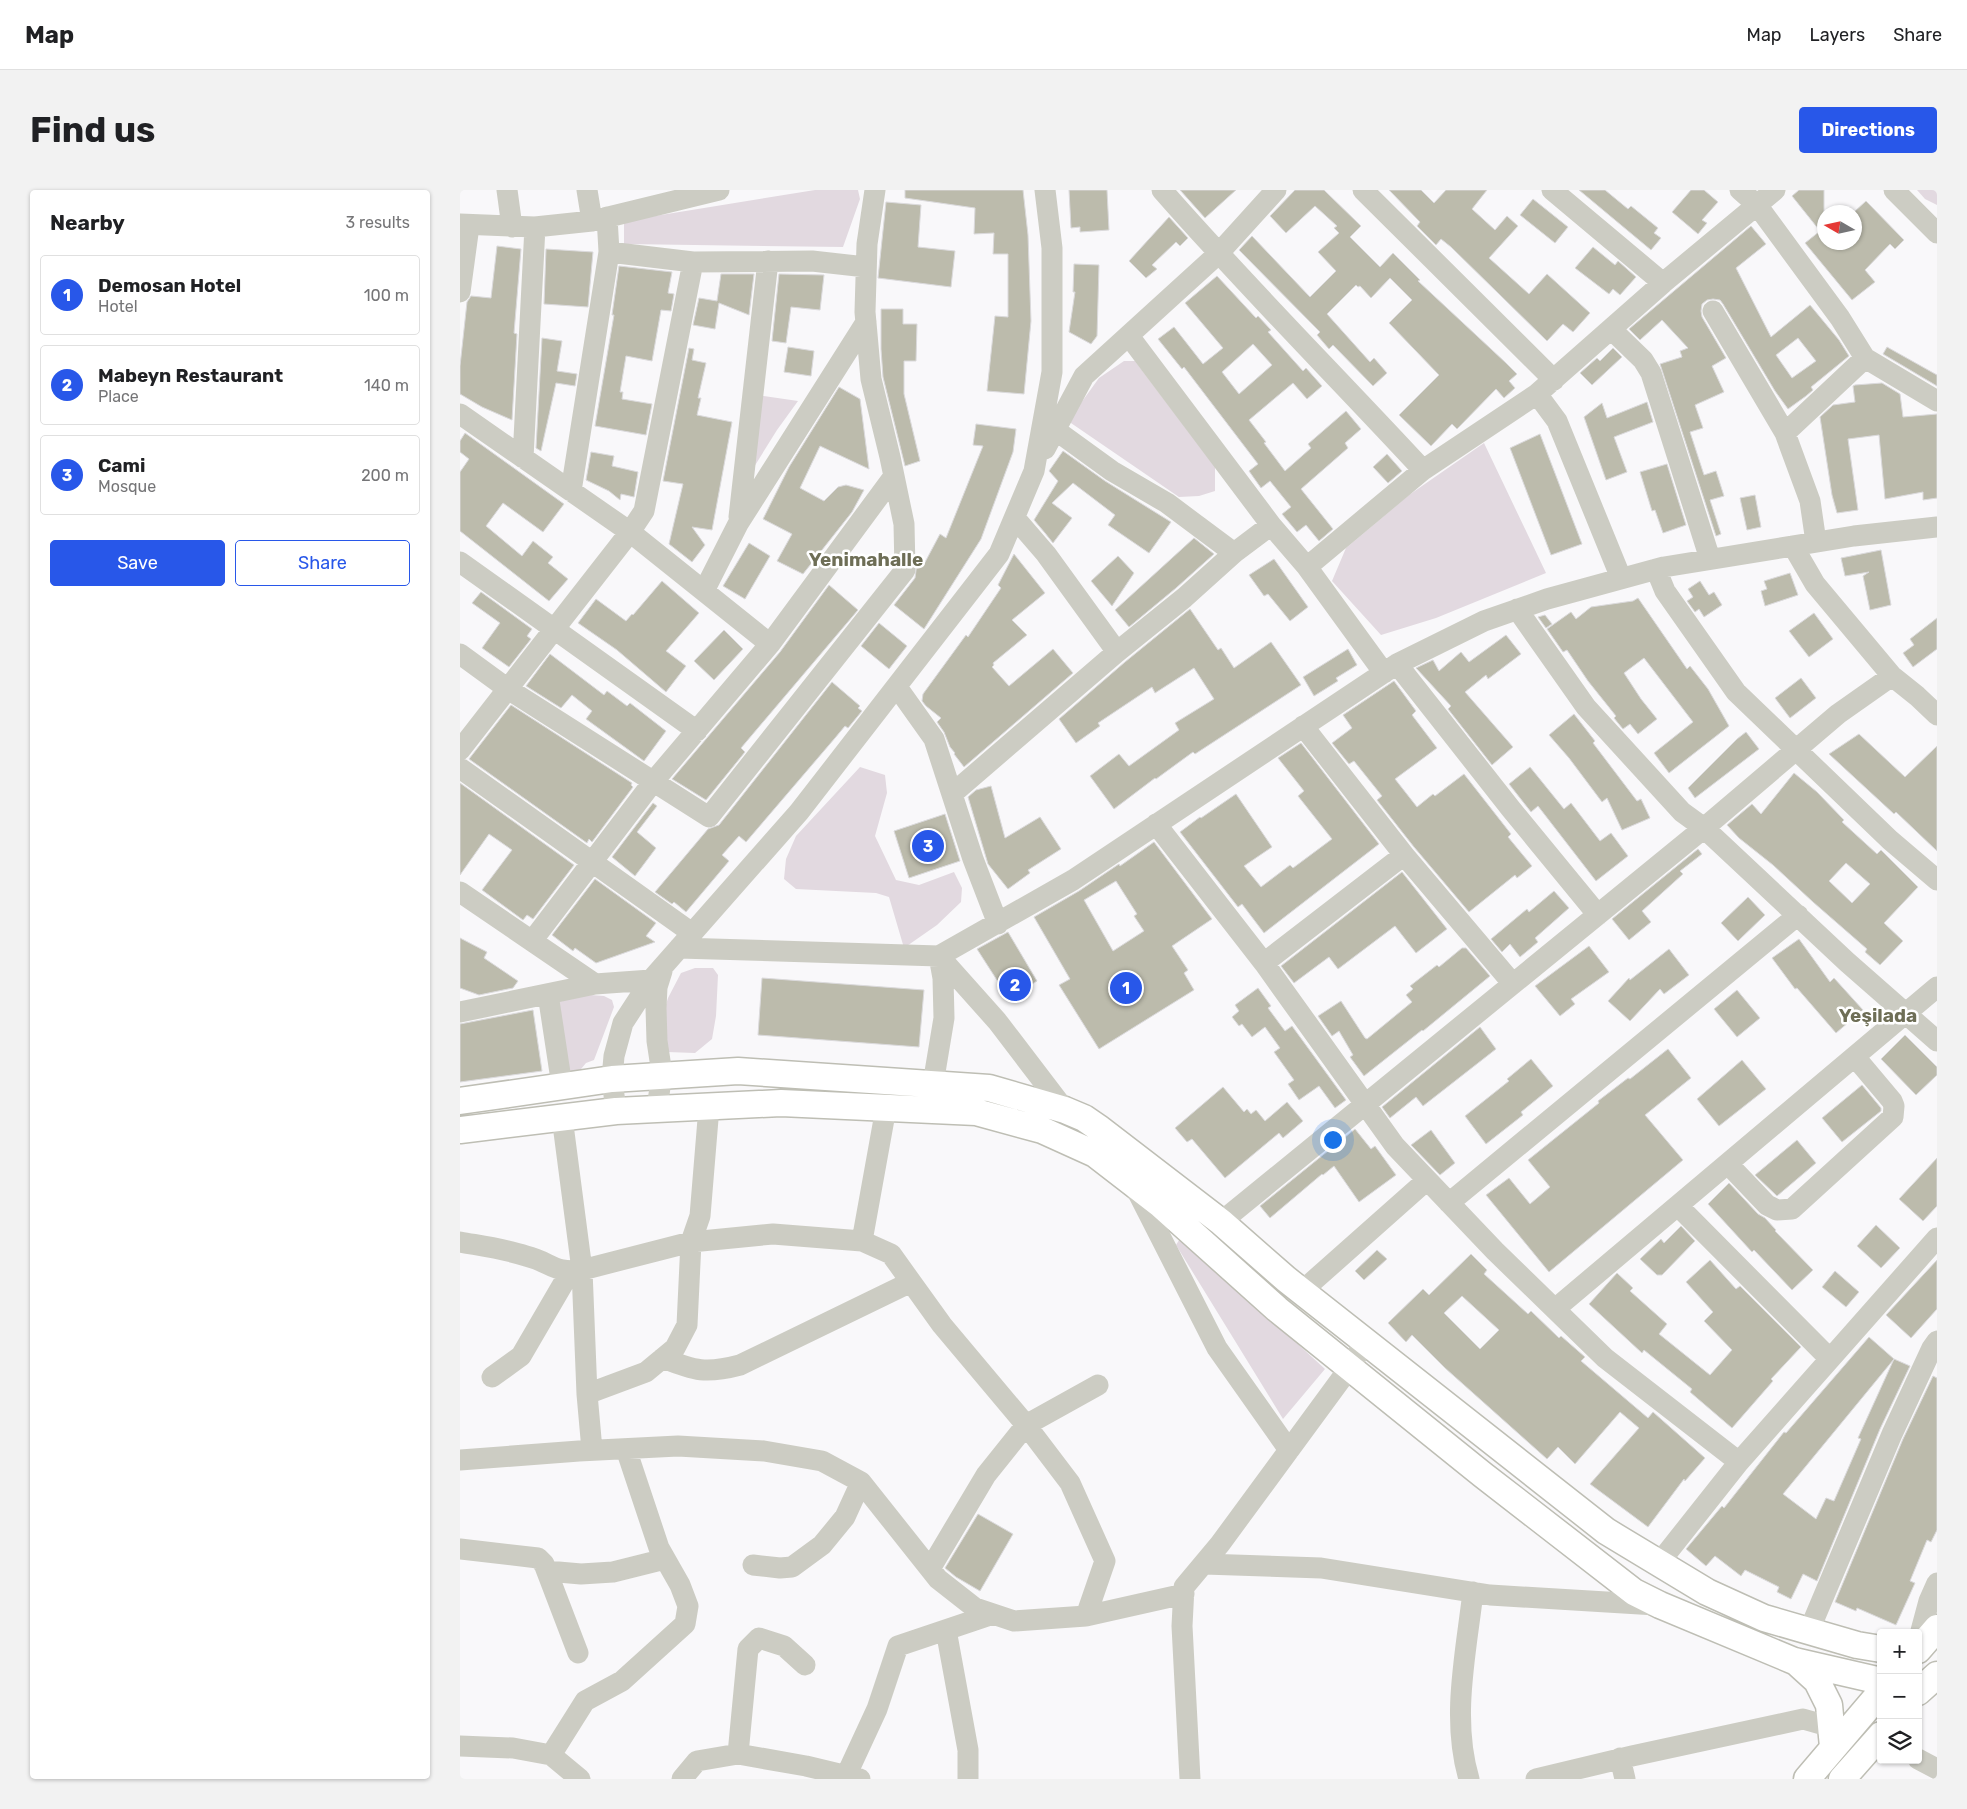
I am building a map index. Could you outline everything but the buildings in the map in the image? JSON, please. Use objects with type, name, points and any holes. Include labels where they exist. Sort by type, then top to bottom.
[{"type":"main road","points":[[460,1101],[612,1079],[738,1070],[989,1088],[1065,1110],[1084,1118],[1100,1128],[1221,1222],[1302,1291],[1606,1531],[1707,1592],[1764,1618],[1856,1645],[1877,1648]]},
{"type":"main road","points":[[460,1130],[616,1111],[781,1103],[976,1112],[1042,1130],[1095,1154],[1161,1205],[1277,1309],[1634,1592],[1660,1605],[1794,1661],[1877,1680]]},
{"type":"main road","points":[[1922,1645],[1937,1628]]},
{"type":"main road","points":[[1922,1654],[1937,1656]]},
{"type":"main road","points":[[1794,1661],[1817,1681],[1829,1705],[1832,1737]]},
{"type":"main road","points":[[1807,1779],[1832,1737],[1877,1696]]},
{"type":"main road","points":[[1842,1779],[1877,1740]]},
{"type":"street","points":[[507,190],[512,227]]},
{"type":"street","points":[[571,491],[609,252],[600,219],[587,190]]},
{"type":"street","points":[[460,292],[465,225],[535,227],[600,219],[659,197],[719,190]]},
{"type":"street","points":[[460,654],[508,689],[709,817],[905,570],[904,524],[871,379],[866,322],[867,244],[875,190]]},
{"type":"street","points":[[1034,471],[1052,372],[1052,248],[1045,190]]},
{"type":"street","points":[[1162,190],[1218,254],[1423,470]]},
{"type":"street","points":[[616,1111],[612,1079],[614,1056],[623,1023],[657,973],[799,812],[999,554],[1054,429],[1084,376],[1218,254],[1276,190]]},
{"type":"street","points":[[1364,190],[1554,380]]},
{"type":"street","points":[[1552,190],[1664,283]]},
{"type":"street","points":[[1740,190],[1757,205],[1840,318],[1866,358],[1937,401]]},
{"type":"street","points":[[1307,566],[1423,470],[1537,394],[1611,328],[1775,190]]},
{"type":"street","points":[[1894,190],[1937,231]]},
{"type":"street","points":[[523,458],[535,227]]},
{"type":"street","points":[[609,252],[693,262],[812,261],[866,267]]},
{"type":"street","points":[[738,524],[768,261]]},
{"type":"street","points":[[460,750],[630,532],[644,511],[693,262]]},
{"type":"street","points":[[1713,311],[1785,433],[1810,501],[1816,542]]},
{"type":"street","points":[[704,590],[738,524],[866,322]]},
{"type":"street","points":[[1611,328],[1644,360],[1651,373],[1710,559]]},
{"type":"street","points":[[1129,336],[1271,525],[1598,915]]},
{"type":"street","points":[[1785,433],[1866,358]]},
{"type":"street","points":[[1537,394],[1557,421],[1621,578]]},
{"type":"street","points":[[460,414],[630,532],[770,644]]},
{"type":"street","points":[[1054,429],[1112,471],[1167,504],[1234,553]]},
{"type":"street","points":[[532,941],[654,782],[770,644],[894,476]]},
{"type":"street","points":[[1015,518],[1046,554],[1117,652]]},
{"type":"street","points":[[952,794],[1117,652],[1184,598],[1234,553],[1271,525]]},
{"type":"street","points":[[460,768],[593,861],[686,940],[939,956],[1073,880],[1390,669],[1484,621],[1547,599],[1656,569],[1854,536],[1937,527]]},
{"type":"street","points":[[1792,546],[1815,584],[1892,676],[1927,694],[1937,714]]},
{"type":"street","points":[[460,562],[697,731]]},
{"type":"street","points":[[1656,569],[1665,591],[1736,692],[1890,840],[1937,880]]},
{"type":"street","points":[[1517,609],[1586,707],[1682,812],[1704,828],[1847,962],[1937,1041]]},
{"type":"street","points":[[1221,1222],[1704,828],[1838,714],[1892,676]]},
{"type":"street","points":[[896,687],[934,739],[973,859],[998,924]]},
{"type":"street","points":[[1302,726],[1404,855],[1512,984]]},
{"type":"street","points":[[1156,824],[1264,963],[1395,1146],[1449,1203],[1605,1358],[1739,1462]]},
{"type":"street","points":[[1264,963],[1404,855]]},
{"type":"street","points":[[460,892],[595,984]]},
{"type":"street","points":[[1449,1203],[1798,915]]},
{"type":"street","points":[[933,1084],[944,1018],[943,978],[939,956]]},
{"type":"street","points":[[939,956],[997,1021],[1065,1110]]},
{"type":"street","points":[[462,1010],[657,973]]},
{"type":"street","points":[[657,973],[657,1041],[662,1074],[657,1108]]},
{"type":"street","points":[[1555,1309],[1937,988]]},
{"type":"street","points":[[548,994],[562,1086]]},
{"type":"street","points":[[1728,1164],[1767,1205],[1777,1210],[1792,1209],[1893,1117],[1892,1101],[1855,1057]]},
{"type":"street","points":[[587,1394],[646,1372],[675,1348],[687,1325],[691,1242],[700,1216],[709,1107]]},
{"type":"street","points":[[862,1241],[886,1108]]},
{"type":"street","points":[[562,1118],[592,1450]]},
{"type":"street","points":[[1302,1291],[1427,1180]]},
{"type":"street","points":[[1134,1184],[1217,1348],[1288,1450]]},
{"type":"street","points":[[1678,1206],[1830,1360]]},
{"type":"street","points":[[460,1242],[526,1256],[545,1262],[554,1269],[576,1271],[691,1242],[773,1234],[862,1241],[891,1254],[942,1325],[1026,1425],[1070,1483],[1106,1561],[1086,1616]]},
{"type":"street","points":[[1659,1563],[1739,1462],[1937,1238]]},
{"type":"street","points":[[492,1377],[521,1356],[576,1271]]},
{"type":"street","points":[[663,1358],[690,1369],[726,1369],[740,1365],[911,1282]]},
{"type":"street","points":[[1190,1779],[1182,1626],[1184,1587],[1204,1564],[1350,1367],[1365,1341]]},
{"type":"street","points":[[1809,1631],[1892,1434],[1937,1341]]},
{"type":"street","points":[[930,1569],[986,1475],[1026,1425],[1098,1385]]},
{"type":"street","points":[[460,1460],[592,1450],[678,1446],[764,1451],[822,1461],[861,1482],[938,1580],[975,1608],[1014,1621],[1086,1616],[1184,1594]]},
{"type":"street","points":[[551,1755],[585,1701],[622,1681],[685,1624],[688,1606],[659,1548],[626,1449]]},
{"type":"street","points":[[753,1565],[780,1568],[792,1566],[822,1545],[845,1517],[861,1482]]},
{"type":"street","points":[[460,1549],[538,1558],[544,1564],[547,1571],[578,1653]]},
{"type":"street","points":[[547,1571],[581,1574],[613,1572],[665,1559]]},
{"type":"street","points":[[1204,1564],[1321,1568],[1490,1595],[1660,1605]]},
{"type":"street","points":[[1921,1629],[1928,1601],[1937,1583]]},
{"type":"street","points":[[1469,1779],[1464,1758],[1460,1719],[1473,1592]]},
{"type":"street","points":[[682,1779],[697,1761],[738,1754],[806,1766],[853,1777],[898,1646],[993,1614]]},
{"type":"street","points":[[946,1630],[968,1750],[968,1779]]},
{"type":"street","points":[[738,1754],[748,1649],[759,1638],[784,1646],[805,1665]]},
{"type":"street","points":[[1536,1779],[1620,1758],[1803,1719],[1825,1697]]},
{"type":"street","points":[[1803,1719],[1832,1737]]},
{"type":"street","points":[[460,1746],[513,1748],[551,1755],[580,1779]]},
{"type":"street","points":[[1620,1758],[1625,1779]]},
{"type":"street","points":[[1922,1761],[1937,1769]]},
{"type":"shaded area","points":[[815,190],[858,190],[860,199],[843,247],[624,244],[624,221]]},
{"type":"shaded area","points":[[1917,190],[1937,190],[1937,205],[1925,199]]},
{"type":"shaded area","points":[[1124,361],[1135,361],[1215,467],[1215,491],[1199,496],[1179,497],[1068,421],[1099,378]]},
{"type":"shaded area","points":[[757,395],[798,401],[749,475]]},
{"type":"shaded area","points":[[1484,443],[1546,573],[1436,618],[1381,635],[1332,581],[1346,548],[1409,495]]},
{"type":"shaded area","points":[[860,767],[885,775],[887,793],[875,836],[896,880],[919,885],[954,872],[962,888],[961,902],[937,925],[904,948],[889,897],[876,893],[796,889],[784,879],[786,859],[796,836]]},
{"type":"shaded area","points":[[695,968],[713,968],[718,975],[716,1016],[712,1039],[695,1053],[667,1052],[659,1028],[668,998],[681,973]]},
{"type":"shaded area","points":[[591,995],[604,996],[612,1000],[614,1007],[594,1060],[586,1063],[576,1075],[569,1075],[559,1000]]},
{"type":"shaded area","points":[[1181,1237],[1325,1369],[1283,1419],[1176,1245]]},
{"type":"place","name":"Cami","points":[[928,846]]},
{"type":"place","name":"Mabeyn Restaurant","points":[[1015,985]]},
{"type":"place","name":"Demosan Hotel","points":[[1126,988]]},
{"type":"district","name":"Yenimahalle","points":[[866,559]]},
{"type":"district","name":"Yeşilada","points":[[1878,1015]]}]
